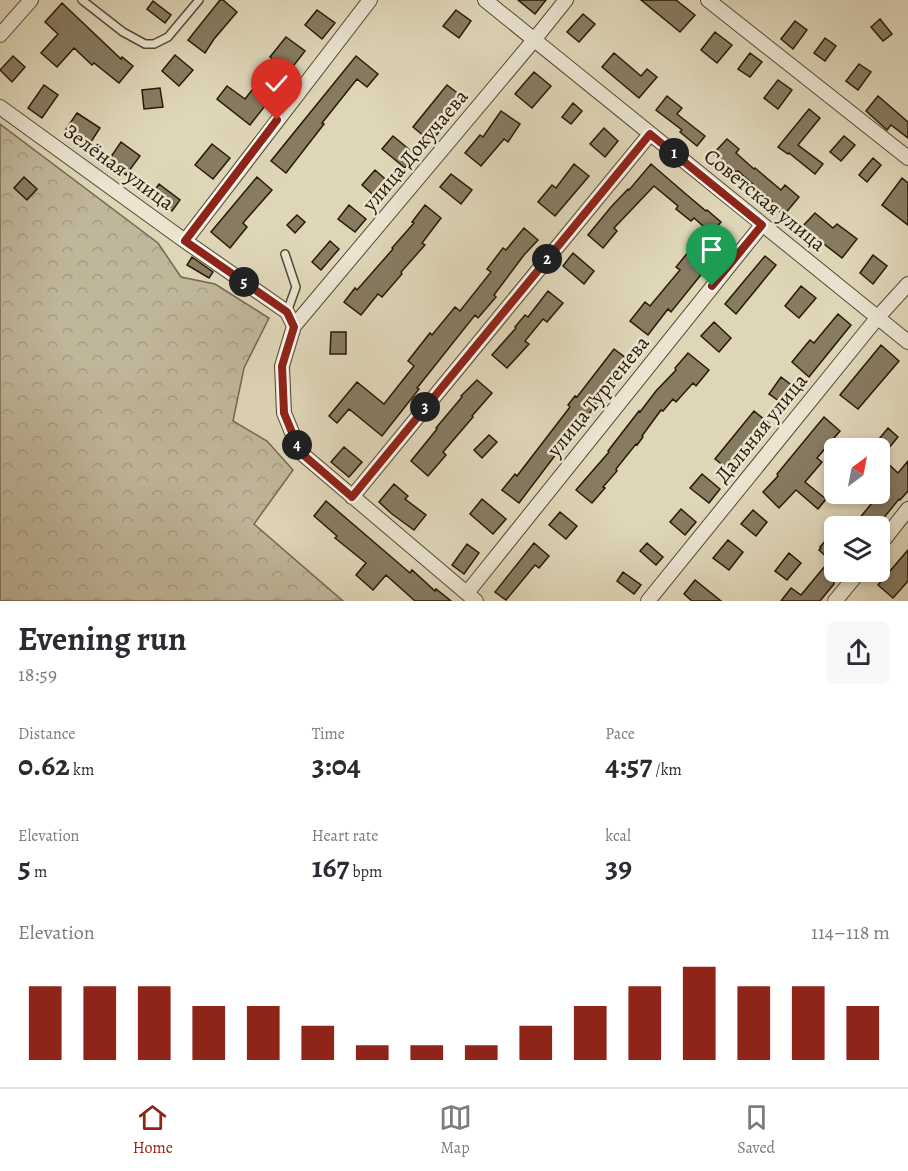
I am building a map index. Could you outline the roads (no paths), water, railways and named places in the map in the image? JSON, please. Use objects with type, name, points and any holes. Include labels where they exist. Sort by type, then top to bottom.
[{"type":"street","points":[[0,35],[31,0]]},
{"type":"street","points":[[185,241],[370,0]]},
{"type":"street","name":"Советская улица","points":[[485,0],[908,342]]},
{"type":"street","name":"улица Докучаева","points":[[294,327],[566,0]]},
{"type":"street","points":[[708,0],[908,158]]},
{"type":"street","name":"Зелёная улица","points":[[0,107],[287,312]]},
{"type":"street","points":[[352,497],[650,134]]},
{"type":"street","name":"улица Тургенева","points":[[472,597],[762,225]]},
{"type":"street","name":"Дальняя улица","points":[[648,601],[878,317],[908,284]]},
{"type":"street","points":[[287,312],[294,327],[282,366],[284,413],[300,452],[472,597]]},
{"type":"street","points":[[890,532],[908,509]]},
{"type":"street","points":[[835,601],[851,582]]},
{"type":"lane","points":[[82,0],[123,33],[145,44],[154,44],[168,37],[199,0]]},
{"type":"lane","points":[[285,254],[296,287],[287,312]]}]
